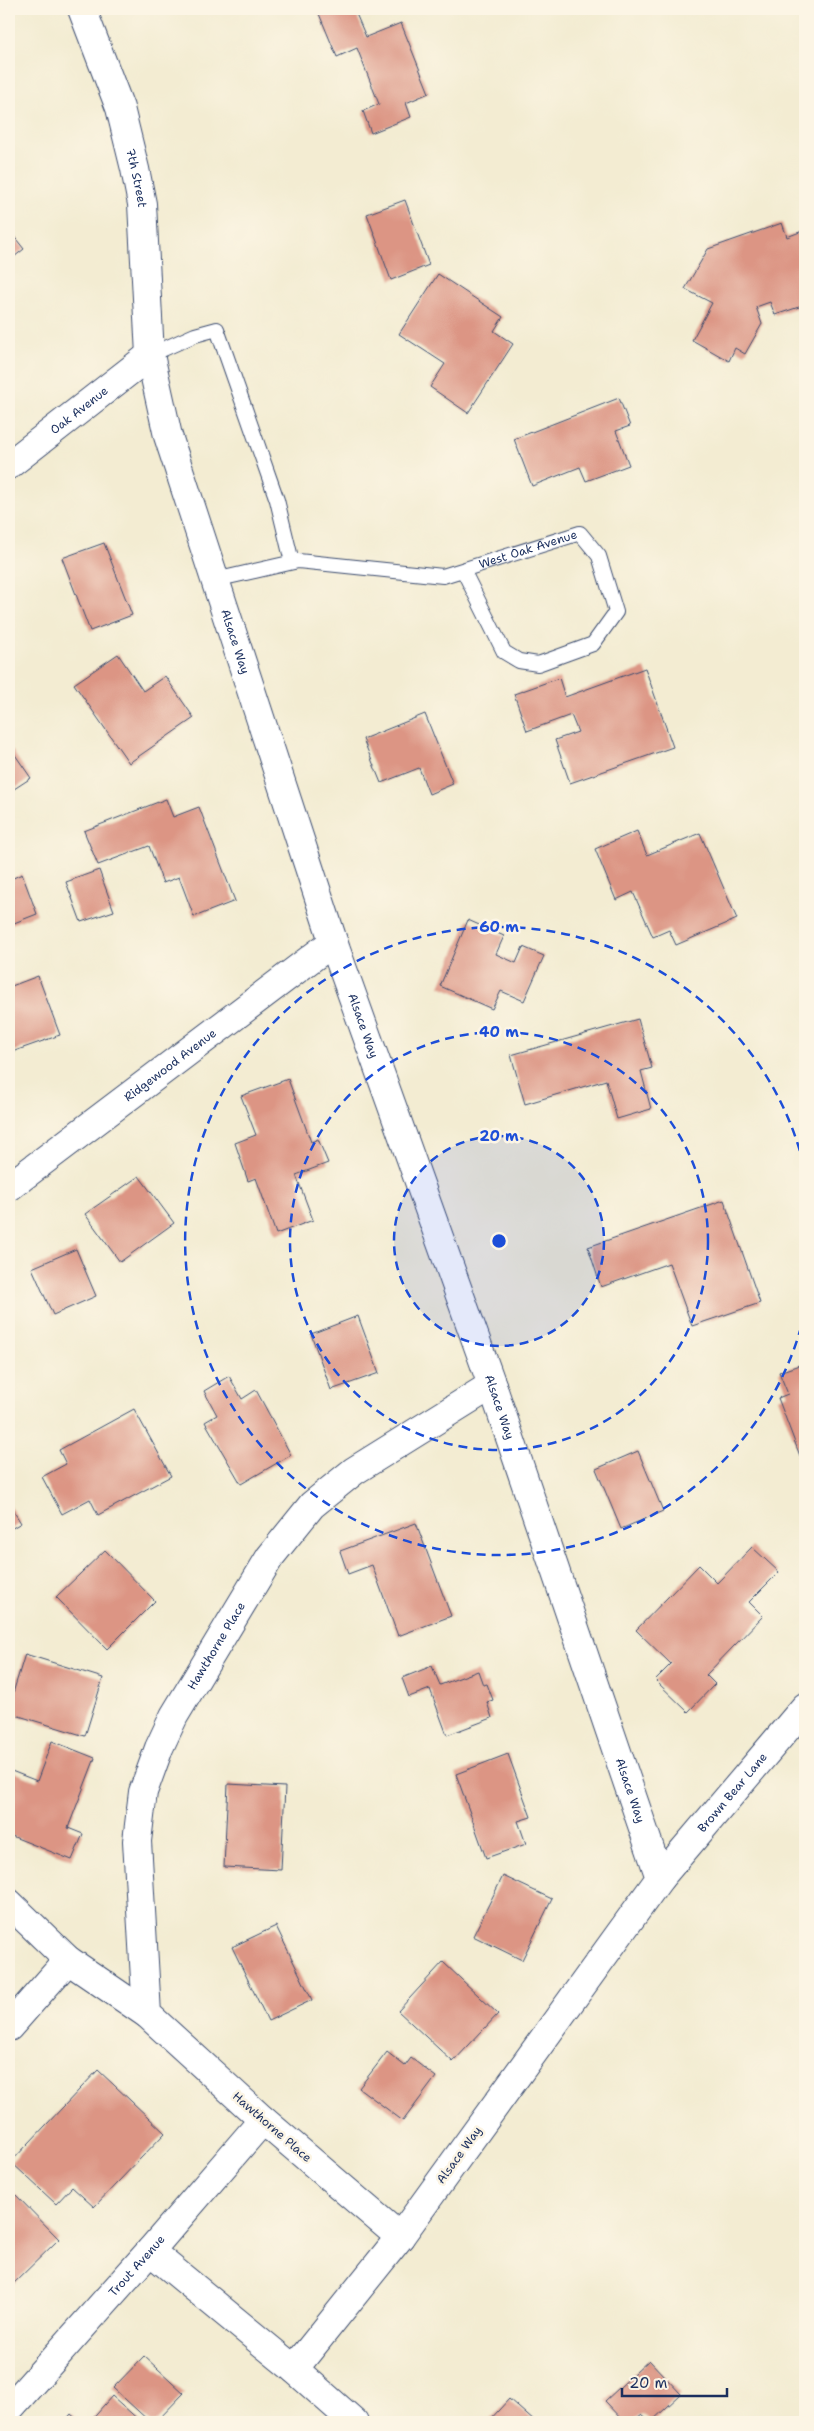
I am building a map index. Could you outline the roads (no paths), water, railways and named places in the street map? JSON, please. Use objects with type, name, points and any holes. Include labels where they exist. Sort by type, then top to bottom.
[{"type":"street","name":"7th Street","points":[[82,9],[120,108],[142,204],[150,355]]},
{"type":"street","name":"Oak Avenue","points":[[9,465],[150,355]]},
{"type":"street","name":"Alsace Way","points":[[150,355],[168,436],[333,942],[492,1385],[660,1878],[400,2237],[294,2369]]},
{"type":"street","name":"Ridgewood Avenue","points":[[9,1187],[333,942]]},
{"type":"street","name":"Hawthorne Place","points":[[147,2014],[137,1841],[143,1792],[159,1748],[174,1716],[270,1557],[312,1505],[354,1471],[492,1385]]},
{"type":"street","name":"Brown Bear Lane","points":[[660,1878],[805,1707]]},
{"type":"street","name":"Hawthorne Place","points":[[9,1904],[68,1960],[147,2014],[263,2120],[400,2237]]},
{"type":"street","points":[[9,2027],[68,1960]]},
{"type":"street","name":"Trout Avenue","points":[[9,2409],[150,2251],[263,2120]]},
{"type":"street","points":[[150,2251],[294,2369],[354,2422]]},
{"type":"lane","points":[[150,355],[195,335],[217,329],[277,500],[292,562]]},
{"type":"lane","name":"West Oak Avenue","points":[[215,580],[292,562],[443,576],[580,533],[599,556],[616,612],[593,644],[538,664],[519,661],[504,652],[463,570]]}]
